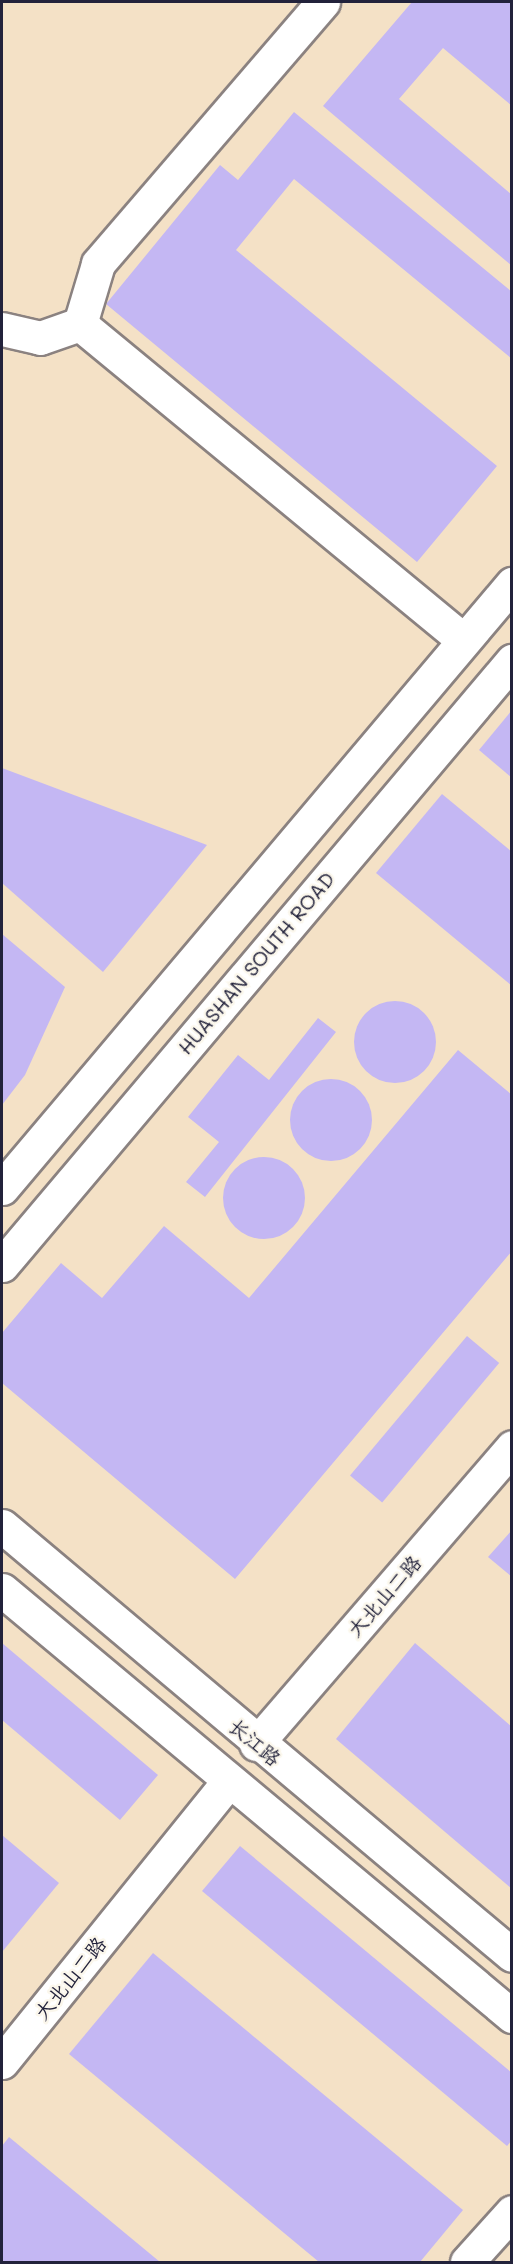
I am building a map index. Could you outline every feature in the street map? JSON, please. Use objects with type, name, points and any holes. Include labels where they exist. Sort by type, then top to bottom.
[{"type":"street","points":[[80,324],[98,264],[323,2]]},
{"type":"street","points":[[2,329],[40,338],[80,324]]},
{"type":"street","points":[[80,324],[465,640]]},
{"type":"street","points":[[2,1188],[512,584]]},
{"type":"street","name":"HUASHAN SOUTH ROAD","points":[[2,1265],[512,661]]},
{"type":"street","name":"大北山二路","points":[[256,1744],[512,1447]]},
{"type":"street","name":"长江路","points":[[2,1526],[256,1744],[512,1955]]},
{"type":"street","points":[[2,1590],[228,1782],[512,2016]]},
{"type":"street","name":"大北山二路","points":[[2,2062],[228,1782]]},
{"type":"street","points":[[467,2262],[512,2212]]},
{"type":"building","points":[[412,2],[512,2],[512,106],[443,48],[399,99],[512,195],[512,266],[323,106]]},
{"type":"building","points":[[294,112],[512,292],[512,359],[294,179],[236,250],[497,466],[417,562],[106,304],[220,165],[238,180]]},
{"type":"building","points":[[512,710],[512,778],[479,750]]},
{"type":"building","points":[[2,768],[207,845],[103,972],[2,883]]},
{"type":"building","points":[[442,794],[512,852],[512,986],[376,873]]},
{"type":"building","points":[[2,934],[65,987],[25,1075],[2,1105]]},
{"type":"building","points":[[387,1001],[403,1001],[418,1008],[429,1019],[436,1034],[433,1058],[424,1071],[403,1083],[387,1083],[372,1076],[361,1065],[354,1050],[354,1034],[361,1019],[372,1008]]},
{"type":"building","points":[[318,1018],[336,1032],[205,1197],[186,1182],[219,1142],[188,1117],[238,1055],[269,1080]]},
{"type":"building","points":[[458,1050],[512,1095],[512,1251],[235,1579],[2,1383],[2,1333],[61,1263],[102,1298],[164,1226],[249,1298]]},
{"type":"building","points":[[323,1079],[339,1079],[354,1086],[365,1097],[372,1112],[369,1136],[360,1149],[339,1161],[323,1161],[308,1154],[297,1143],[290,1128],[290,1112],[297,1097],[308,1086]]},
{"type":"building","points":[[256,1157],[272,1157],[287,1164],[298,1175],[305,1190],[302,1214],[293,1227],[272,1239],[256,1239],[241,1232],[230,1221],[223,1206],[223,1190],[230,1175],[241,1164]]},
{"type":"building","points":[[467,1336],[499,1363],[382,1502],[350,1475]]},
{"type":"building","points":[[512,1530],[512,1577],[488,1557]]},
{"type":"building","points":[[2,1643],[158,1775],[120,1820],[2,1720]]},
{"type":"building","points":[[415,1643],[512,1727],[512,1889],[336,1739]]},
{"type":"building","points":[[2,1835],[59,1883],[2,1952]]},
{"type":"building","points":[[240,1846],[512,2073],[512,2140],[507,2146],[202,1891]]},
{"type":"building","points":[[153,1953],[463,2210],[420,2262],[319,2262],[69,2054]]},
{"type":"building","points":[[9,2137],[160,2262],[2,2262],[2,2146]]}]
